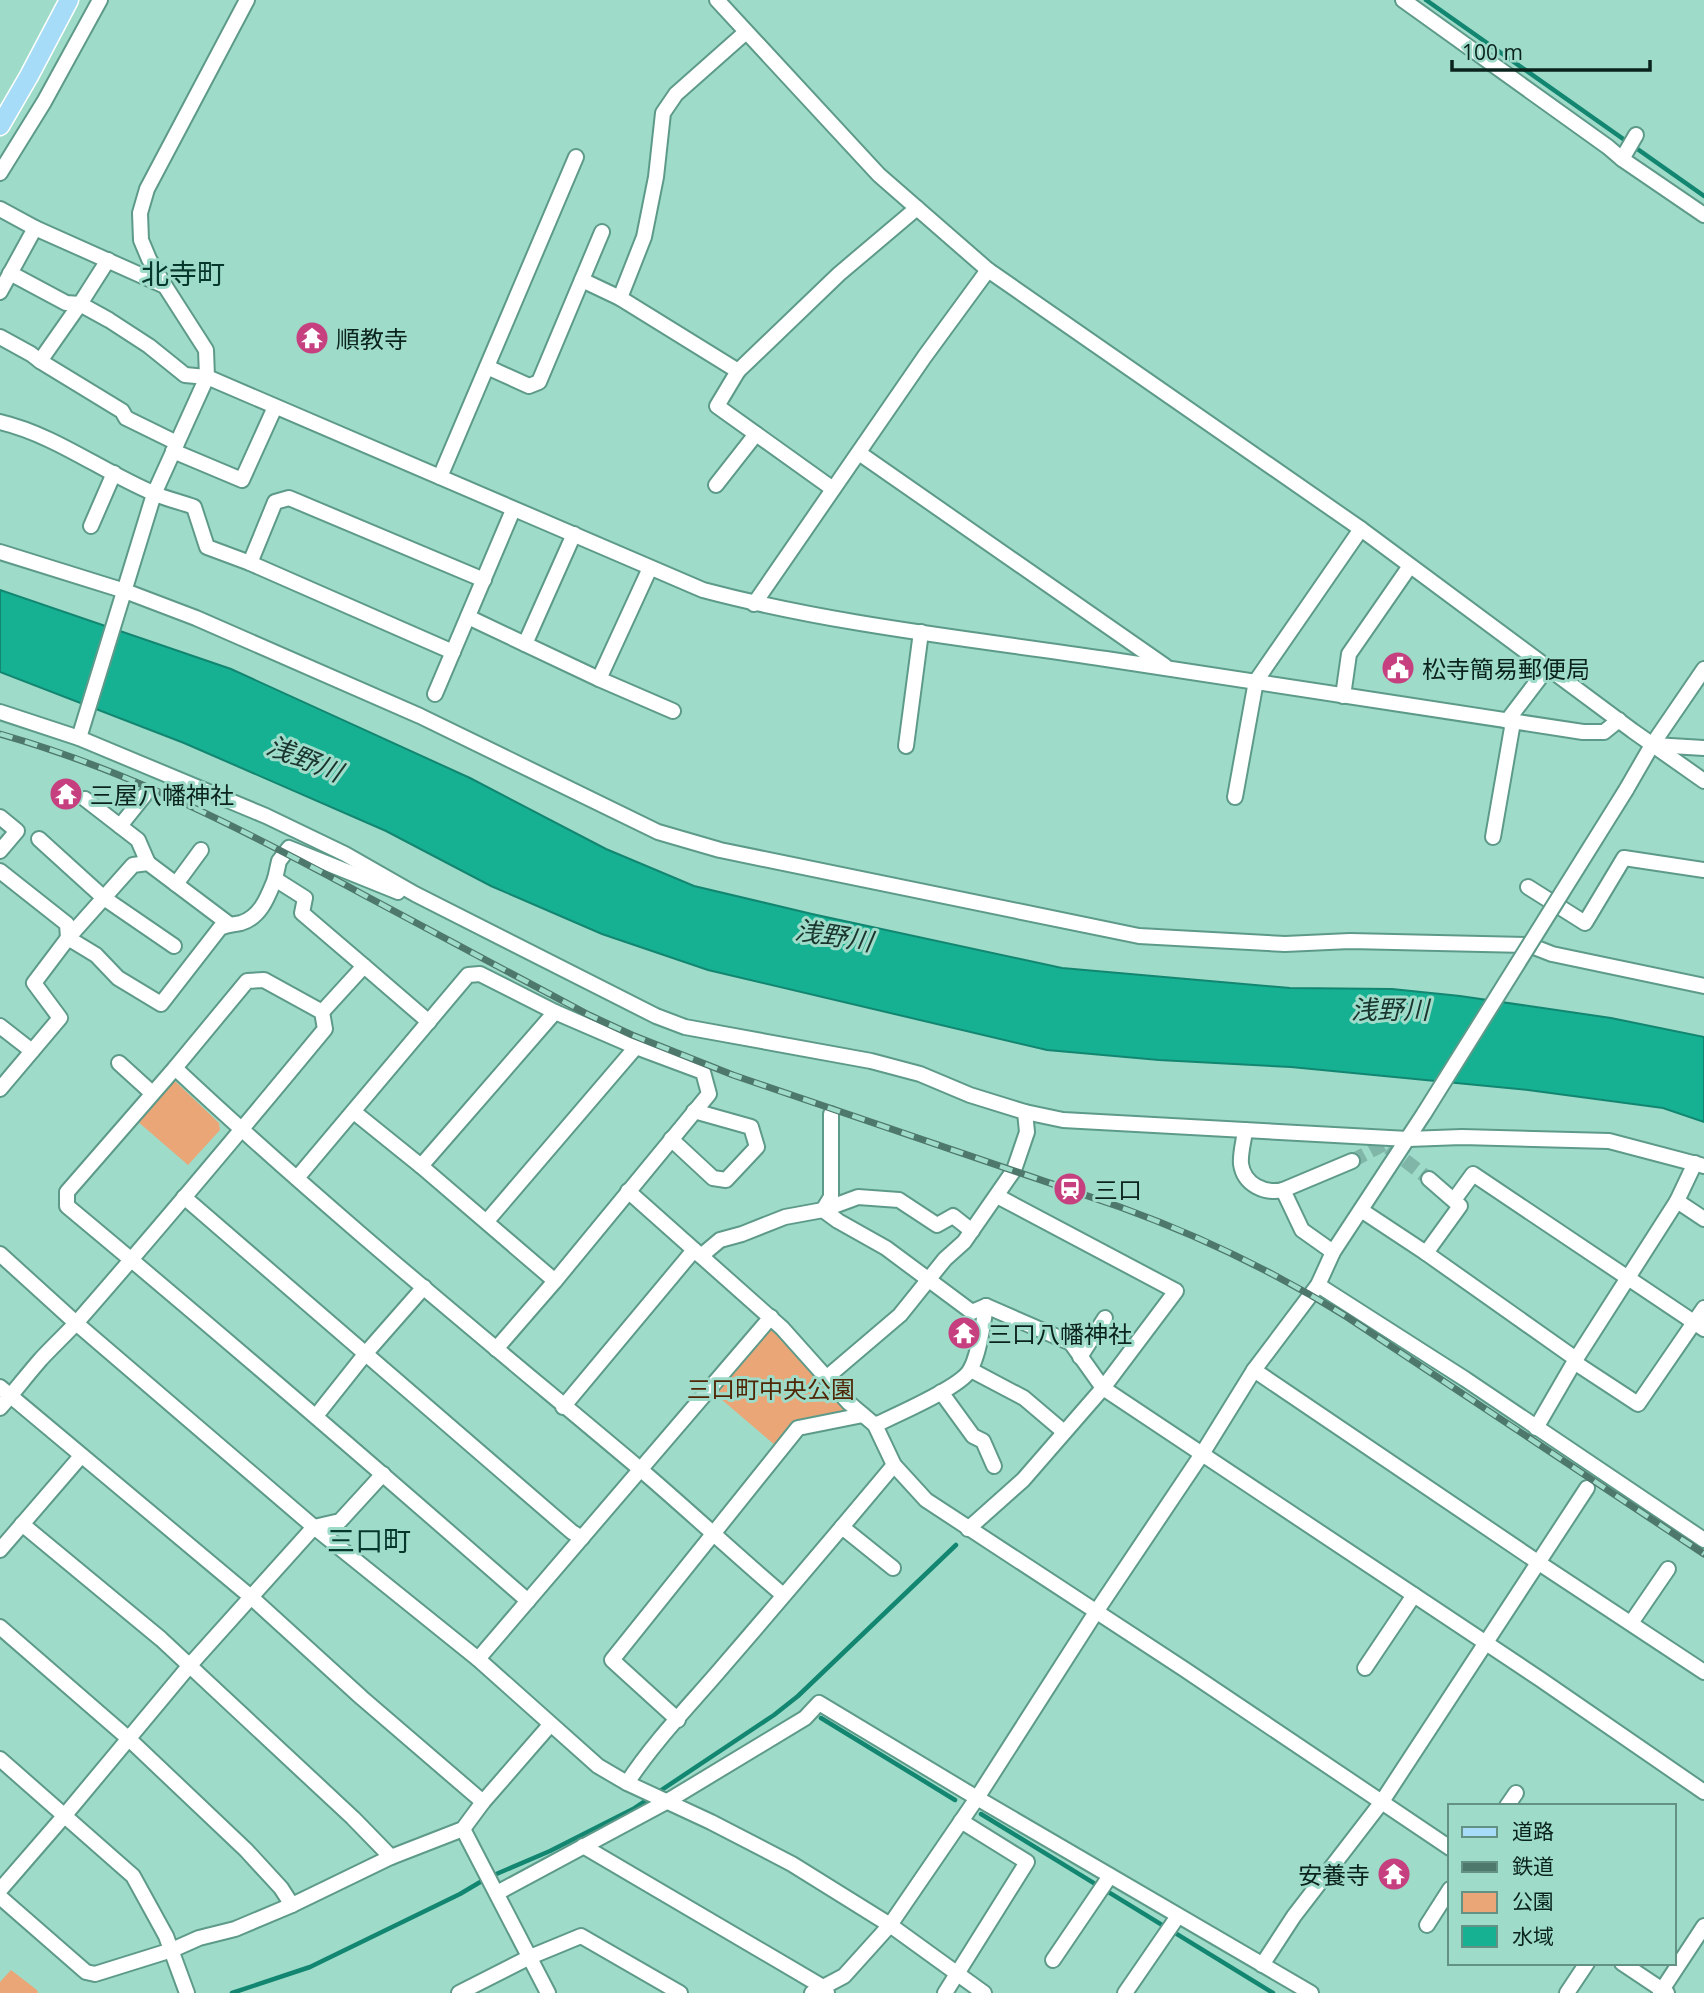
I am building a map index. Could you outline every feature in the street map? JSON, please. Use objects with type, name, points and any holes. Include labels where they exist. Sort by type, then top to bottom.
[{"type":"main road","points":[[0,127],[69,0]]},
{"type":"street","points":[[0,173],[44,102],[100,0]]},
{"type":"street","points":[[79,738],[154,494],[207,377],[206,350],[149,259],[141,240],[140,213],[147,188],[247,0]]},
{"type":"street","points":[[717,0],[879,175],[988,270],[1361,529],[1704,781]]},
{"type":"street","points":[[1403,0],[1704,215]]},
{"type":"street","points":[[620,298],[644,237],[656,177],[663,113],[676,94],[746,32]]},
{"type":"street","points":[[1624,157],[1636,135]]},
{"type":"street","points":[[440,477],[576,157]]},
{"type":"street","points":[[833,489],[718,406],[738,371],[839,274],[917,208]]},
{"type":"street","points":[[0,209],[35,228],[165,286]]},
{"type":"street","points":[[0,292],[35,228]]},
{"type":"street","points":[[487,367],[529,386],[539,382],[602,232]]},
{"type":"street","points":[[40,361],[108,260]]},
{"type":"street","points":[[754,604],[925,356],[988,270]]},
{"type":"street","points":[[10,273],[66,303],[80,304],[109,320],[149,346],[185,375],[207,377],[703,590],[754,604],[921,632],[1256,681],[1510,722],[1583,732],[1604,732],[1619,720]]},
{"type":"street","points":[[582,281],[620,298],[738,371]]},
{"type":"street","points":[[0,337],[122,411],[126,418],[175,447],[242,480],[275,407]]},
{"type":"street","points":[[0,422],[16,426],[70,450],[154,494],[194,506],[207,547],[250,563],[453,652]]},
{"type":"street","points":[[716,485],[756,434]]},
{"type":"street","points":[[859,453],[1167,668]]},
{"type":"street","points":[[91,526],[114,473]]},
{"type":"street","points":[[250,563],[275,502],[289,499],[484,580]]},
{"type":"street","points":[[435,694],[513,510]]},
{"type":"street","points":[[1236,797],[1256,681],[1361,529]]},
{"type":"street","points":[[525,644],[574,534]]},
{"type":"street","points":[[0,552],[125,591],[197,618],[420,716],[659,832],[720,850],[1139,936],[1285,944],[1350,941],[1530,945],[1552,954],[1704,986]]},
{"type":"street","points":[[1343,696],[1349,654],[1410,566]]},
{"type":"street","points":[[599,679],[650,568]]},
{"type":"street","points":[[468,617],[599,679],[673,710]]},
{"type":"street","points":[[906,746],[921,632]]},
{"type":"street","points":[[1493,837],[1510,722],[1548,667]]},
{"type":"street","points":[[583,1846],[821,1991],[844,1976],[890,1925],[1202,1454],[1254,1370],[1318,1285],[1333,1252],[1425,1112],[1652,745],[1704,669]]},
{"type":"street","points":[[0,712],[79,738],[266,816],[345,854],[415,894],[656,1016],[685,1027],[871,1061],[920,1074],[971,1095],[1025,1112],[1063,1120],[1408,1139],[1462,1136],[1609,1141],[1700,1164],[1627,1277],[1536,1428]]},
{"type":"street","points":[[1652,745],[1704,747]]},
{"type":"street","points":[[120,826],[144,796]]},
{"type":"street","points":[[85,799],[138,840],[148,863],[229,924]]},
{"type":"street","points":[[0,817],[17,831],[0,850]]},
{"type":"street","points":[[39,839],[104,898],[174,946]]},
{"type":"street","points":[[68,938],[96,955],[117,978],[161,1004],[220,928],[241,923],[256,915],[267,900],[279,861],[289,848],[402,894],[415,894]]},
{"type":"street","points":[[176,884],[201,850]]},
{"type":"street","points":[[1528,887],[1585,923],[1624,858],[1704,870]]},
{"type":"street","points":[[0,1089],[60,1018],[34,982],[68,938],[134,865],[148,863]]},
{"type":"street","points":[[0,871],[67,924],[68,938]]},
{"type":"street","points":[[275,879],[305,898],[302,913],[429,1022]]},
{"type":"street","points":[[322,1013],[364,966]]},
{"type":"street","points":[[297,1178],[468,975],[480,974],[555,1012],[703,1072],[709,1094],[496,1349]]},
{"type":"street","points":[[0,1408],[5,1391],[76,1323],[131,1259],[241,1130],[325,1029],[322,1013],[264,980],[247,981],[67,1192],[67,1206],[131,1259],[316,1416],[528,1601]]},
{"type":"street","points":[[421,1166],[555,1012]]},
{"type":"street","points":[[0,1026],[32,1051]]},
{"type":"street","points":[[487,1221],[636,1046]]},
{"type":"street","points":[[119,1063],[152,1093]]},
{"type":"street","points":[[175,1068],[241,1130],[641,1470],[783,1595]]},
{"type":"street","points":[[671,1139],[713,1178],[726,1180],[757,1147],[751,1127],[694,1111]]},
{"type":"street","points":[[354,1112],[487,1221],[555,1281]]},
{"type":"street","points":[[827,1378],[900,1315],[944,1259],[964,1242],[1014,1170],[1027,1132],[1025,1112]]},
{"type":"street","points":[[823,1210],[831,1198],[831,1114]]},
{"type":"street","points":[[1245,1130],[1241,1164],[1253,1185],[1263,1190],[1283,1190],[1352,1161]]},
{"type":"street","points":[[1454,1200],[1473,1174],[1699,1325]]},
{"type":"street","points":[[1426,1253],[1460,1206],[1429,1179]]},
{"type":"street","points":[[1283,1190],[1302,1230],[1333,1252]]},
{"type":"street","points":[[628,1191],[771,1317],[849,1403],[875,1425],[894,1465],[926,1500],[1448,1848]]},
{"type":"street","points":[[968,1529],[1023,1480],[1102,1388],[1176,1291],[997,1196]]},
{"type":"street","points":[[184,1197],[582,1538]]},
{"type":"street","points":[[563,1406],[698,1253],[720,1240],[785,1217],[823,1210],[858,1197],[899,1200],[937,1225],[953,1216],[972,1231]]},
{"type":"street","points":[[1677,1201],[1704,1219]]},
{"type":"street","points":[[823,1210],[886,1248],[972,1312],[985,1306],[1070,1343],[1102,1388],[1540,1679],[1704,1792]]},
{"type":"street","points":[[1361,1210],[1638,1404],[1699,1325],[1704,1308]]},
{"type":"street","points":[[0,1254],[313,1527],[478,1659],[598,1766],[792,1864],[890,1925],[984,1993]]},
{"type":"street","points":[[1318,1285],[1465,1379],[1704,1539]]},
{"type":"street","points":[[316,1416],[366,1353],[424,1287]]},
{"type":"street","points":[[875,1425],[960,1382],[971,1370],[982,1331],[985,1306]]},
{"type":"street","points":[[478,1659],[771,1317]]},
{"type":"street","points":[[1080,1357],[1105,1318]]},
{"type":"street","points":[[971,1370],[1024,1398],[1064,1432]]},
{"type":"street","points":[[1254,1370],[1704,1672]]},
{"type":"street","points":[[5,1391],[251,1597],[362,1698],[483,1802]]},
{"type":"street","points":[[941,1392],[973,1436],[983,1441],[994,1465]]},
{"type":"street","points":[[677,1720],[612,1660],[798,1429],[863,1415]]},
{"type":"street","points":[[0,1550],[81,1456]]},
{"type":"street","points":[[627,1783],[646,1753],[894,1465]]},
{"type":"street","points":[[0,1890],[190,1665],[313,1527],[340,1521],[383,1474]]},
{"type":"street","points":[[1262,1965],[1294,1916],[1381,1803],[1587,1488]]},
{"type":"street","points":[[22,1524],[190,1665],[391,1857]]},
{"type":"street","points":[[842,1527],[893,1569]]},
{"type":"street","points":[[1631,1623],[1668,1569]]},
{"type":"street","points":[[1364,1668],[1413,1595]]},
{"type":"street","points":[[0,1627],[129,1739],[246,1850],[281,1888],[292,1905]]},
{"type":"street","points":[[496,1890],[583,1846],[664,1800],[805,1718],[818,1703],[976,1798],[1105,1884],[1173,1924],[1262,1965],[1311,1993]]},
{"type":"street","points":[[0,1897],[86,1972],[95,1974],[172,1950],[200,1938],[235,1929],[391,1857],[463,1829],[483,1802],[551,1725]]},
{"type":"street","points":[[0,1759],[133,1876],[160,1923],[187,1993]]},
{"type":"street","points":[[1508,1804],[1516,1793]]},
{"type":"street","points":[[945,1993],[1027,1863],[961,1821]]},
{"type":"street","points":[[463,1829],[548,1993]]},
{"type":"street","points":[[1053,1960],[1105,1884]]},
{"type":"street","points":[[1427,1925],[1448,1892]]},
{"type":"street","points":[[1125,1993],[1173,1924]]},
{"type":"street","points":[[1625,1965],[1663,1992],[1704,1926]]},
{"type":"street","points":[[459,1993],[530,1957],[581,1936],[680,1993]]},
{"type":"street","points":[[1567,1993],[1586,1965]]},
{"type":"green space","points":[[168,1082],[176,1082],[219,1123],[220,1130],[188,1165],[136,1120]]},
{"type":"green space","name":"三口町中央公園","points":[[769,1327],[781,1336],[817,1379],[847,1405],[843,1415],[776,1446],[714,1393]]},
{"type":"green space","points":[[11,1970],[38,1993],[0,1993],[0,1982]]},
{"type":"water","name":"浅野川","points":[[0,590],[231,669],[470,778],[606,849],[694,886],[1062,968],[1290,988],[1392,989],[1460,996],[1611,1018],[1704,1037],[1704,1122],[1663,1108],[1528,1090],[1291,1067],[1159,1060],[1047,1050],[708,970],[602,934],[491,886],[386,831],[184,743],[0,672]]},
{"type":"waterway","points":[[1426,0],[1704,196]]},
{"type":"waterway","points":[[232,1993],[310,1967],[460,1894],[487,1878],[550,1851],[633,1809],[774,1715],[798,1696],[956,1545]]},
{"type":"waterway","points":[[821,1718],[955,1800]]},
{"type":"waterway","points":[[981,1814],[1273,1993]]},
{"type":"tunnel","points":[[1352,1161],[1384,1144],[1429,1179]]},
{"type":"railway","points":[[0,734],[95,765],[186,804],[276,848],[589,1015],[632,1035],[733,1075],[1120,1207],[1236,1256],[1347,1317],[1704,1554]]},
{"type":"place","name":"順教寺","points":[[312,338]]},
{"type":"place","name":"松寺簡易郵便局","points":[[1398,668]]},
{"type":"place","name":"三屋八幡神社","points":[[66,794]]},
{"type":"place","name":"三口","points":[[1070,1189]]},
{"type":"place","name":"三口八幡神社","points":[[964,1333]]},
{"type":"place","name":"安養寺","points":[[1394,1874]]},
{"type":"district","name":"北寺町","points":[[183,273]]},
{"type":"district","name":"三口町","points":[[369,1540]]}]
